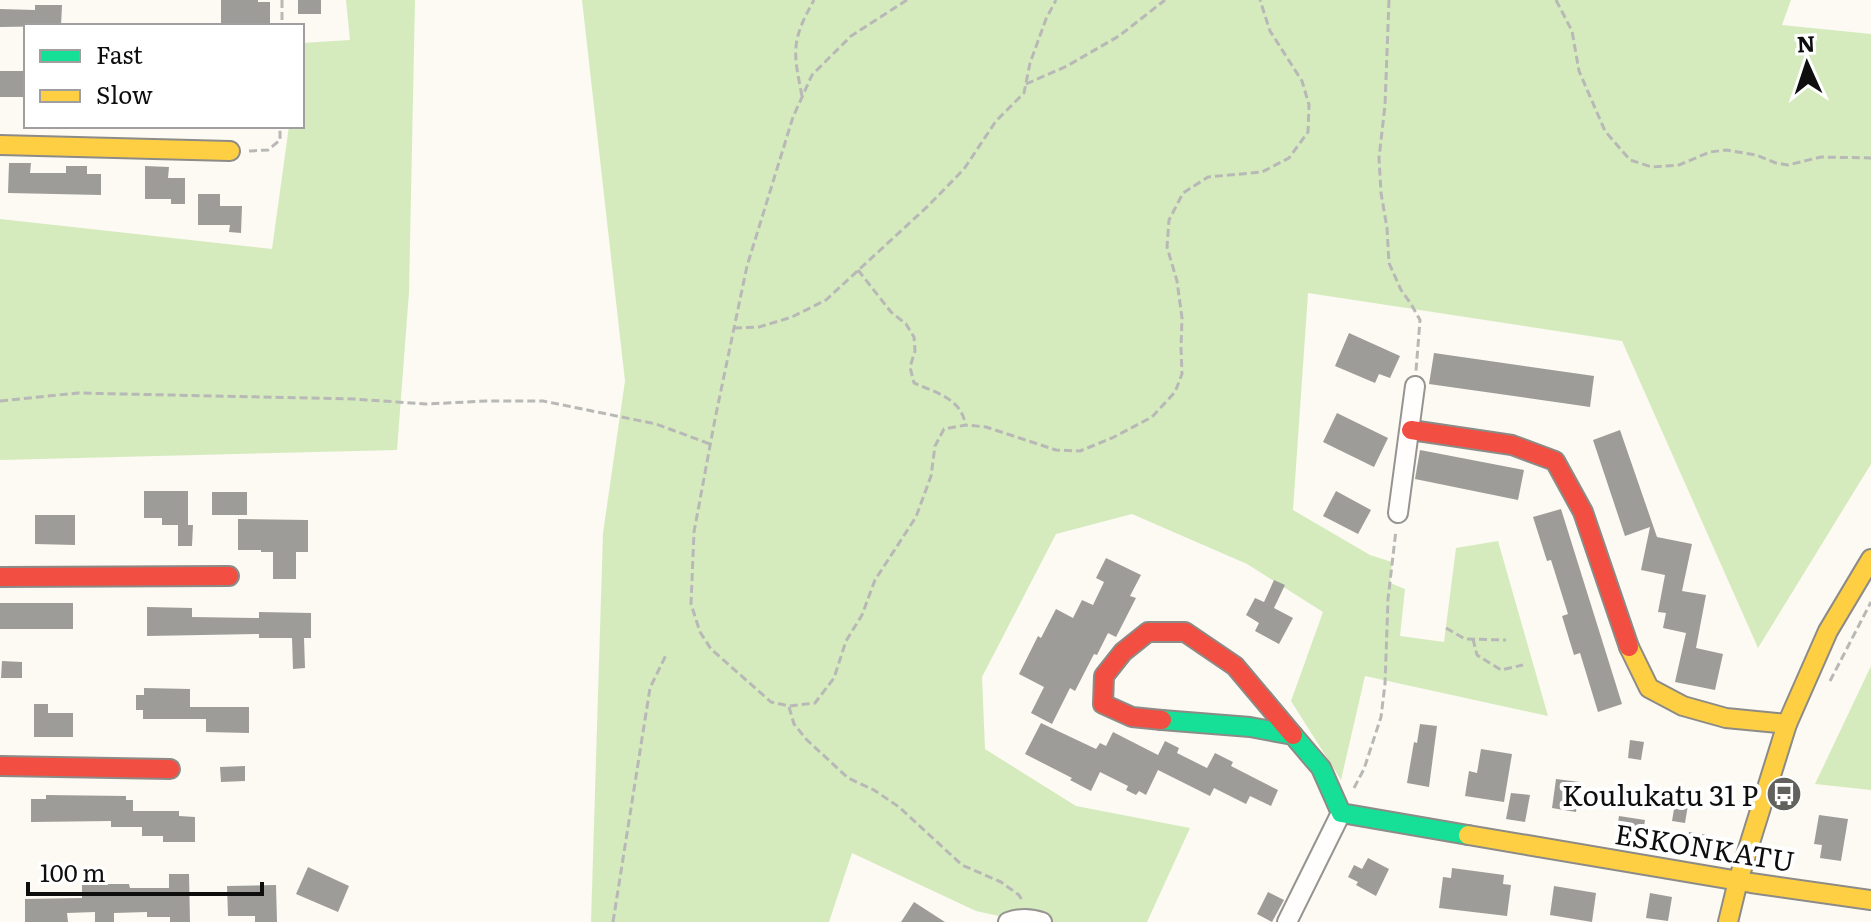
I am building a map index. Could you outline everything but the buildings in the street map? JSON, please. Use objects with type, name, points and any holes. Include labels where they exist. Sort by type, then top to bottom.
[{"type":"street","points":[[0,145],[230,151]]},
{"type":"street","points":[[1398,513],[1415,386]]},
{"type":"street","points":[[1411,430],[1512,445],[1555,461],[1583,512],[1626,641],[1649,688],[1683,706],[1726,718],[1787,724]]},
{"type":"street","points":[[1728,922],[1787,724],[1828,631],[1871,559]]},
{"type":"street","points":[[0,577],[229,576]]},
{"type":"street","points":[[1287,922],[1341,813],[1321,768],[1235,666],[1185,632],[1148,632],[1123,652],[1104,676],[1103,704],[1132,717],[1250,727],[1293,735]]},
{"type":"street","points":[[0,766],[170,769]]},
{"type":"street","name":"ESKONKATU","points":[[1341,813],[1738,881],[1871,900]]},
{"type":"street","points":[[1008,922],[1038,920]]},
{"type":"path","points":[[282,0],[282,24]]},
{"type":"path","points":[[802,96],[795,60],[797,34],[814,0]]},
{"type":"path","points":[[907,0],[851,36],[812,75],[793,117],[747,266],[694,532],[691,604],[700,632],[711,649],[771,702],[789,706],[815,703],[834,678],[846,641],[862,615],[875,580],[916,517],[931,476],[935,446],[944,429],[966,425],[986,427],[1056,450],[1080,451],[1152,417],[1175,392],[1182,374],[1182,318],[1177,281],[1167,247],[1169,220],[1183,193],[1208,177],[1262,172],[1289,158],[1308,132],[1309,105],[1302,81],[1270,31],[1260,0]]},
{"type":"path","points":[[734,328],[759,327],[792,317],[826,300],[928,206],[964,169],[996,121],[1024,93],[1030,63],[1056,0]]},
{"type":"path","points":[[1026,84],[1067,66],[1119,36],[1165,0]]},
{"type":"path","points":[[1389,0],[1379,170],[1389,263],[1420,320],[1415,386]]},
{"type":"path","points":[[1556,0],[1572,31],[1579,71],[1605,131],[1630,160],[1652,167],[1679,165],[1710,152],[1726,150],[1788,165],[1821,157],[1871,158]]},
{"type":"path","points":[[230,151],[268,150],[280,140],[280,128]]},
{"type":"path","points":[[858,270],[914,337],[915,351],[910,367],[914,383],[945,396],[963,412],[966,425]]},
{"type":"path","points":[[0,401],[78,393],[354,399],[426,404],[543,401],[656,424],[710,444]]},
{"type":"path","points":[[1341,813],[1364,769],[1381,717],[1388,599],[1398,513]]},
{"type":"path","points":[[1828,685],[1871,602]]},
{"type":"path","points":[[1446,628],[1465,639],[1506,640]]},
{"type":"path","points":[[1473,639],[1477,655],[1501,670],[1523,665]]},
{"type":"path","points":[[613,922],[650,688],[666,655]]},
{"type":"path","points":[[789,706],[794,724],[806,739],[848,778],[874,790],[899,807],[962,865],[1001,882],[1019,895],[1038,920]]},
{"type":"green space","points":[[346,0],[415,0],[409,292],[397,450],[0,460],[0,219],[272,249],[289,128],[304,128],[304,43],[350,40]]},
{"type":"green space","points":[[582,0],[1791,0],[1782,25],[1871,34],[1871,464],[1758,648],[1622,341],[1308,293],[1293,510],[1370,555],[1392,562],[1390,583],[1405,589],[1400,636],[1444,642],[1456,548],[1498,541],[1548,716],[1365,676],[1341,780],[1291,701],[1323,612],[1247,564],[1132,514],[1056,534],[982,677],[985,749],[1076,806],[1190,828],[1147,922],[1026,922],[976,911],[852,853],[829,922],[591,922],[603,533],[625,381]]},
{"type":"green space","points":[[1871,666],[1871,790],[1815,784]]},
{"type":"traffic: fast","points":[[1162,720],[1250,727],[1293,735],[1321,768],[1341,813],[1468,835]]},
{"type":"traffic: slow","points":[[0,145],[230,151]]},
{"type":"traffic: slow","points":[[1728,922],[1787,724],[1828,631],[1871,559]]},
{"type":"traffic: slow","points":[[1629,647],[1649,688],[1683,706],[1726,718],[1787,724]]},
{"type":"traffic: slow","points":[[1468,835],[1871,900]]},
{"type":"traffic: jam","points":[[1411,430],[1512,445],[1555,461],[1583,512],[1629,647]]},
{"type":"traffic: jam","points":[[0,577],[229,576]]},
{"type":"traffic: jam","points":[[1162,720],[1132,717],[1103,704],[1104,676],[1123,652],[1148,632],[1185,632],[1235,666],[1293,735]]},
{"type":"traffic: jam","points":[[0,766],[170,769]]},
{"type":"place","name":"Koulukatu 31 P","points":[[1784,794]]}]
